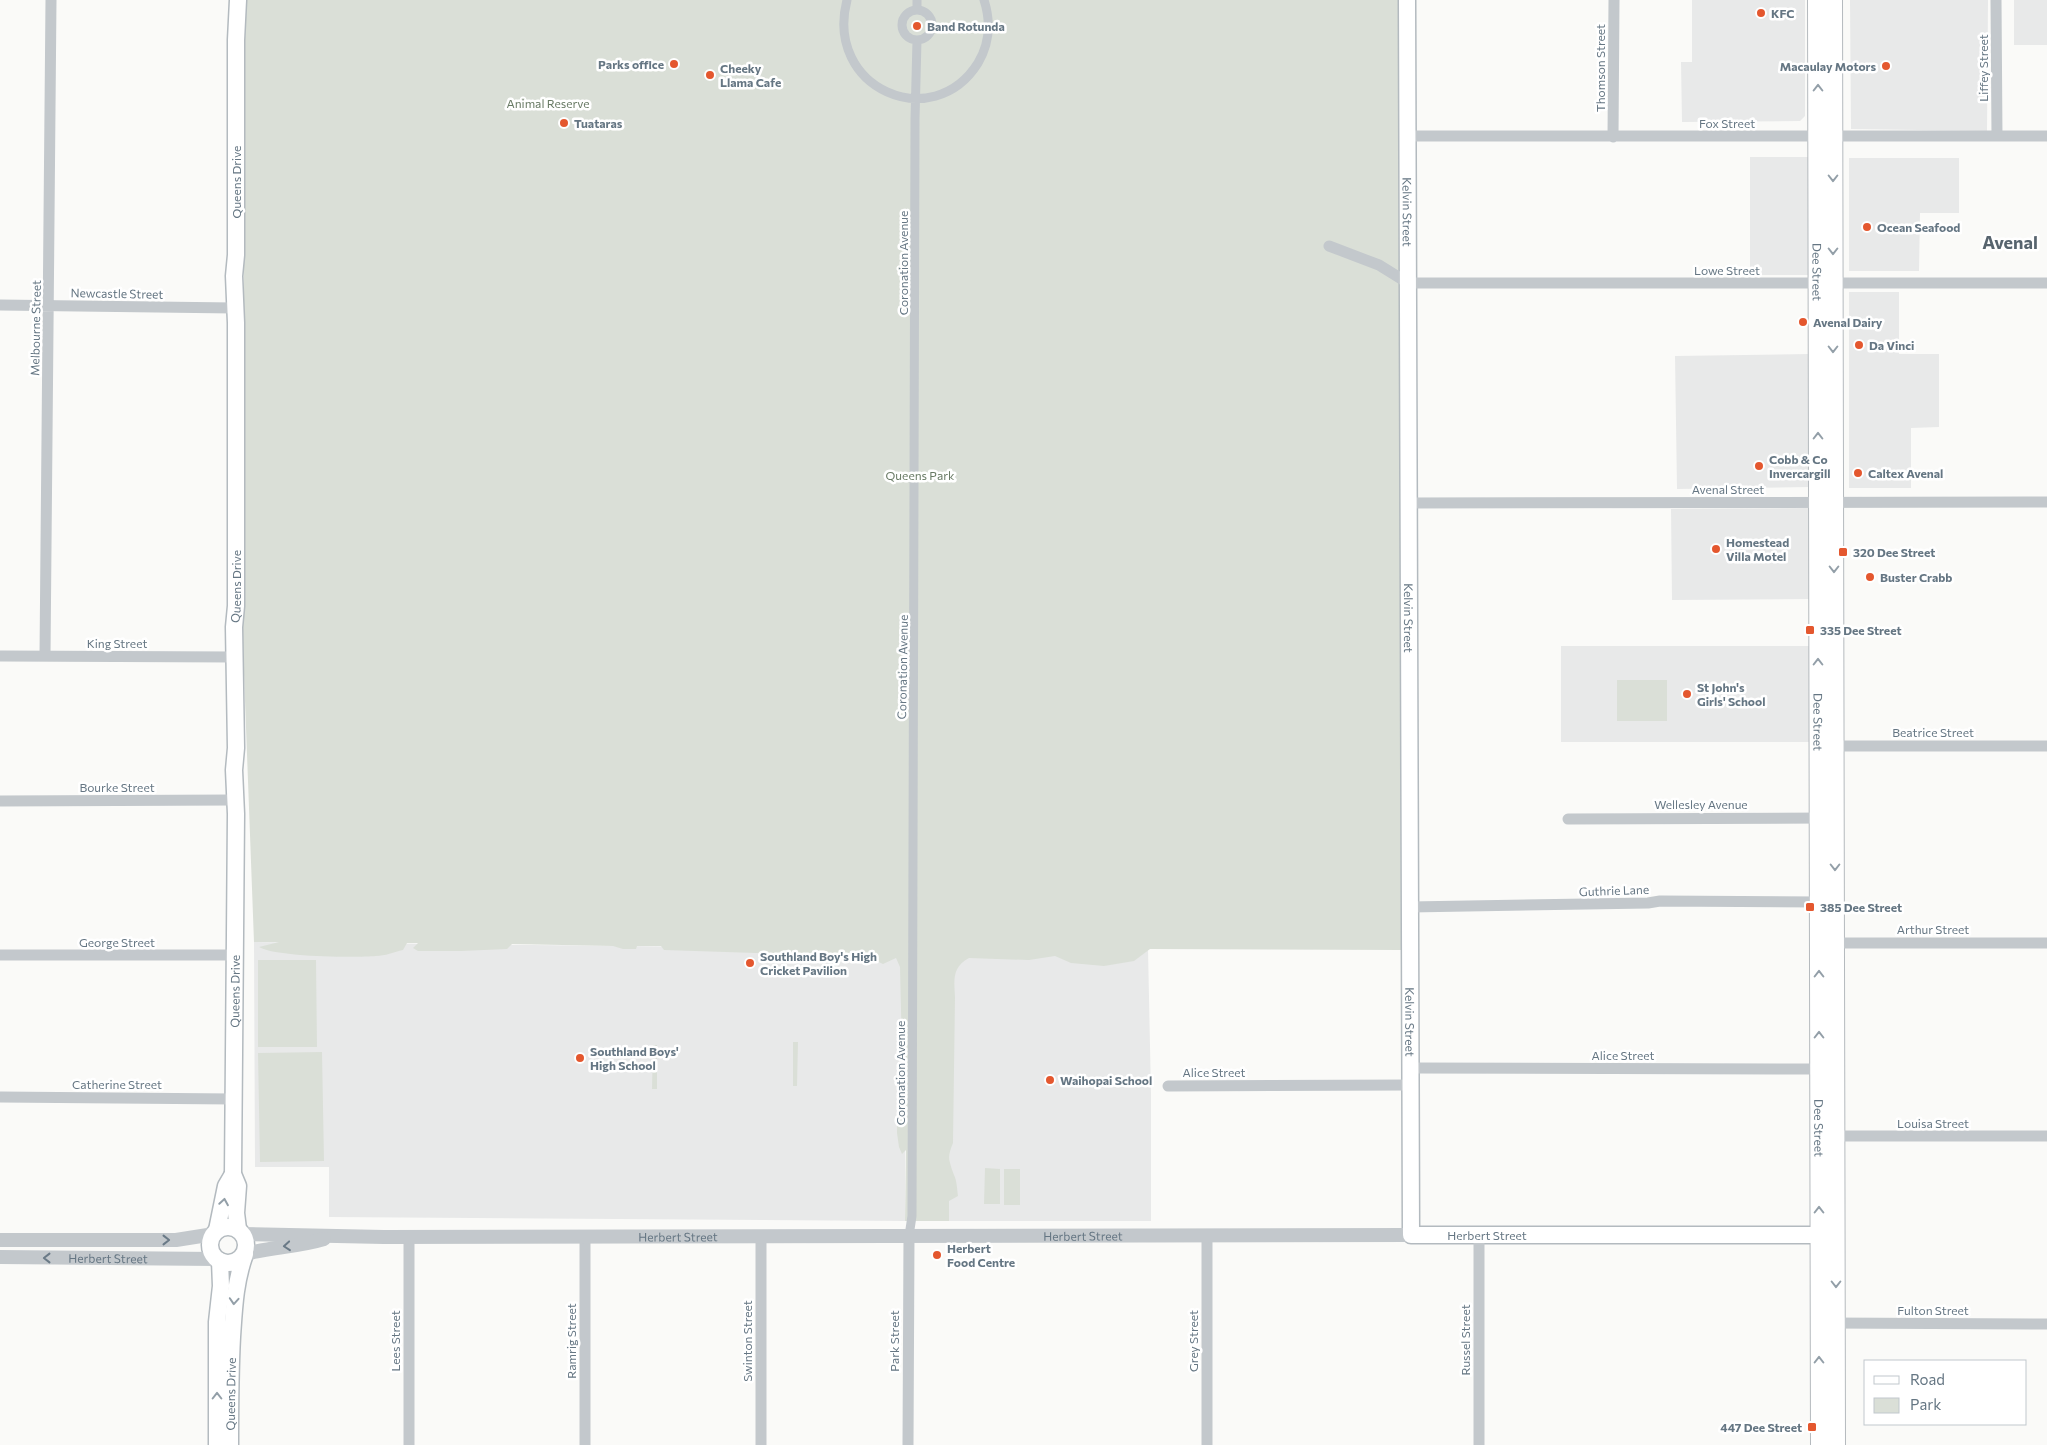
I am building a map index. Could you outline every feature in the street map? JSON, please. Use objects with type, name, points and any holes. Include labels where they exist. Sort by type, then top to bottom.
[{"type":"main road","name":"Queens Drive","points":[[238,0],[234,308],[236,323],[236,606],[234,657],[236,682],[234,800],[236,814],[233,955],[233,1174],[238,1186],[236,1213],[241,1232]]},
{"type":"main road","name":"Kelvin Street","points":[[1407,0],[1411,1236]]},
{"type":"main road","name":"Dee Street","points":[[1817,0],[1825,136],[1828,1323],[1836,1445]]},
{"type":"main road","name":"Dee Street","points":[[1825,136],[1833,0]]},
{"type":"main road","name":"Dee Street","points":[[1827,818],[1819,902],[1827,942]]},
{"type":"main road","name":"Queens Drive","points":[[216,1232],[226,1186],[233,1174]]},
{"type":"main road","name":"Herbert Street","points":[[216,1232],[228,1226],[241,1232]]},
{"type":"main road","points":[[216,1232],[210,1248],[218,1260]]},
{"type":"main road","points":[[241,1232],[247,1246],[245,1254]]},
{"type":"main road","name":"Herbert Street","points":[[1411,1236],[1827,1235]]},
{"type":"main road","name":"Queens Drive","points":[[230,1445],[230,1372],[234,1307],[237,1276],[245,1254]]},
{"type":"main road","name":"Herbert Street","points":[[218,1260],[225,1263],[237,1262],[245,1254]]},
{"type":"main road","name":"Queens Drive","points":[[217,1445],[217,1322],[221,1286],[218,1260]]},
{"type":"main road","name":"Dee Street","points":[[1820,1445],[1828,1323]]},
{"type":"street","name":"Melbourne Street","points":[[45,656],[52,0]]},
{"type":"street","points":[[847,0],[843,32],[847,49],[855,66],[867,79],[882,90],[898,96],[916,98],[937,95],[950,89],[972,72],[983,55],[989,34],[988,14],[984,0]]},
{"type":"street","points":[[917,0],[917,10]]},
{"type":"street","name":"Thomson Street","points":[[1614,0],[1614,137]]},
{"type":"street","name":"Liffey Street","points":[[1996,0],[1997,136]]},
{"type":"street","points":[[917,10],[927,14],[932,23],[930,33],[917,40],[905,34],[902,25],[908,13],[917,10]]},
{"type":"street","name":"Coronation Avenue","points":[[909,1236],[912,1206],[917,40]]},
{"type":"street","name":"Fox Street","points":[[1408,136],[2047,136]]},
{"type":"street","points":[[1328,246],[1378,265],[1408,283]]},
{"type":"street","name":"Lowe Street","points":[[1408,283],[2047,283]]},
{"type":"street","name":"Newcastle Street","points":[[0,305],[234,308]]},
{"type":"street","name":"Avenal Street","points":[[1408,503],[2047,502]]},
{"type":"street","name":"King Street","points":[[0,656],[234,657]]},
{"type":"street","name":"Beatrice Street","points":[[1826,746],[2047,746]]},
{"type":"street","name":"Bourke Street","points":[[0,801],[234,800]]},
{"type":"street","name":"Wellesley Avenue","points":[[1568,819],[1827,818]]},
{"type":"street","name":"Guthrie Lane","points":[[1410,907],[1648,903],[1660,901],[1819,902]]},
{"type":"street","name":"Arthur Street","points":[[1827,942],[2047,943]]},
{"type":"street","name":"George Street","points":[[0,955],[233,955]]},
{"type":"street","name":"Alice Street","points":[[1168,1086],[1410,1076],[1827,1069]]},
{"type":"street","name":"Catherine Street","points":[[0,1097],[233,1099]]},
{"type":"street","name":"Louisa Street","points":[[1827,1136],[2047,1136]]},
{"type":"street","name":"Herbert Street","points":[[0,1240],[176,1240],[216,1232]]},
{"type":"street","name":"Herbert Street","points":[[241,1232],[303,1234],[329,1237],[1411,1236]]},
{"type":"street","name":"Park Street","points":[[908,1445],[909,1236]]},
{"type":"street","name":"Grey Street","points":[[1207,1236],[1207,1445]]},
{"type":"street","name":"Russel Street","points":[[1479,1236],[1479,1445]]},
{"type":"street","name":"Herbert Street","points":[[245,1254],[265,1249],[307,1244],[329,1237]]},
{"type":"street","name":"Lees Street","points":[[409,1237],[409,1445]]},
{"type":"street","name":"Ramrig Street","points":[[585,1237],[585,1445]]},
{"type":"street","name":"Swinton Street","points":[[761,1237],[761,1445]]},
{"type":"street","name":"Herbert Street","points":[[0,1257],[218,1260]]},
{"type":"street","name":"Fulton Street","points":[[1828,1323],[2047,1324]]},
{"type":"shaded area","points":[[1692,0],[1805,0],[1805,116],[1800,121],[1682,122],[1681,62],[1692,62]]},
{"type":"shaded area","points":[[1850,0],[1988,0],[1987,131],[1851,129]]},
{"type":"shaded area","points":[[2014,0],[2047,0],[2047,45],[2014,45]]},
{"type":"shaded area","points":[[1750,157],[1814,157],[1814,275],[1750,275]]},
{"type":"shaded area","points":[[1849,158],[1959,158],[1959,213],[1920,213],[1919,271],[1849,271]]},
{"type":"shaded area","points":[[1849,292],[1899,292],[1899,354],[1939,354],[1939,427],[1911,428],[1911,488],[1849,488]]},
{"type":"shaded area","points":[[1809,354],[1810,487],[1677,489],[1675,356]]},
{"type":"shaded area","points":[[1809,508],[1810,599],[1672,600],[1671,509]]},
{"type":"shaded area","name":"St John's Girls' School","points":[[1561,646],[1813,646],[1812,742],[1561,742]]},
{"type":"shaded area","name":"Southland Boys' High School","points":[[254,942],[906,949],[905,1221],[329,1217],[329,1167],[255,1167]]},
{"type":"shaded area","name":"Waihopai School","points":[[950,949],[1148,949],[1151,1221],[949,1221]]},
{"type":"green space","name":"Queens Park","points":[[244,0],[1399,0],[1401,950],[1150,949],[1134,961],[1104,966],[1071,963],[1055,956],[1029,960],[969,958],[963,962],[955,975],[953,1143],[949,1159],[956,1180],[958,1196],[949,1201],[949,1221],[905,1221],[906,1150],[902,1154],[897,1133],[897,1101],[902,1051],[900,967],[896,958],[883,964],[870,958],[848,954],[809,958],[784,954],[664,950],[661,946],[637,946],[636,949],[623,949],[613,946],[512,944],[507,949],[418,951],[413,948],[418,943],[407,943],[403,950],[383,955],[334,957],[282,953],[259,947],[279,942],[254,942],[243,647]]},
{"type":"green space","points":[[1617,680],[1667,680],[1667,721],[1617,721]]},
{"type":"green space","points":[[258,960],[316,960],[317,1047],[258,1047]]},
{"type":"green space","points":[[793,1042],[798,1042],[797,1086],[793,1086]]},
{"type":"green space","points":[[653,1045],[657,1045],[657,1089],[652,1089]]},
{"type":"green space","points":[[322,1052],[324,1161],[260,1162],[258,1053]]},
{"type":"green space","points":[[985,1168],[1000,1169],[1000,1204],[984,1204]]},
{"type":"green space","points":[[1004,1169],[1020,1169],[1020,1205],[1004,1205]]},
{"type":"place","name":"KFC","points":[[1761,13]]},
{"type":"place","name":"Band Rotunda","points":[[917,26]]},
{"type":"place","name":"Parks office","points":[[674,64]]},
{"type":"place","name":"Macaulay Motors","points":[[1886,66]]},
{"type":"place","name":"Cheeky Llama Cafe","points":[[710,75]]},
{"type":"place","name":"Tuataras","points":[[564,123]]},
{"type":"place","name":"Ocean Seafood","points":[[1867,227]]},
{"type":"place","name":"Avenal Dairy","points":[[1803,322]]},
{"type":"place","name":"Da Vinci","points":[[1859,345]]},
{"type":"place","name":"Cobb & Co Invercargill","points":[[1759,466]]},
{"type":"place","name":"Caltex Avenal","points":[[1858,473]]},
{"type":"place","name":"Homestead Villa Motel","points":[[1716,549]]},
{"type":"place","name":"320 Dee Street","points":[[1843,552]]},
{"type":"place","name":"Buster Crabb","points":[[1870,577]]},
{"type":"place","name":"335 Dee Street","points":[[1810,630]]},
{"type":"place","name":"St John's Girls' School","points":[[1687,694]]},
{"type":"place","name":"385 Dee Street","points":[[1810,907]]},
{"type":"place","name":"Southland Boy's High Cricket Pavilion","points":[[750,963]]},
{"type":"place","name":"Southland Boys' High School","points":[[580,1058]]},
{"type":"place","name":"Waihopai School","points":[[1050,1080]]},
{"type":"place","name":"Herbert Food Centre","points":[[937,1255]]},
{"type":"place","name":"447 Dee Street","points":[[1812,1427]]},
{"type":"district","name":"Avenal","points":[[2010,242]]},
{"type":"park label","name":"Animal Reserve","points":[[548,103]]}]
